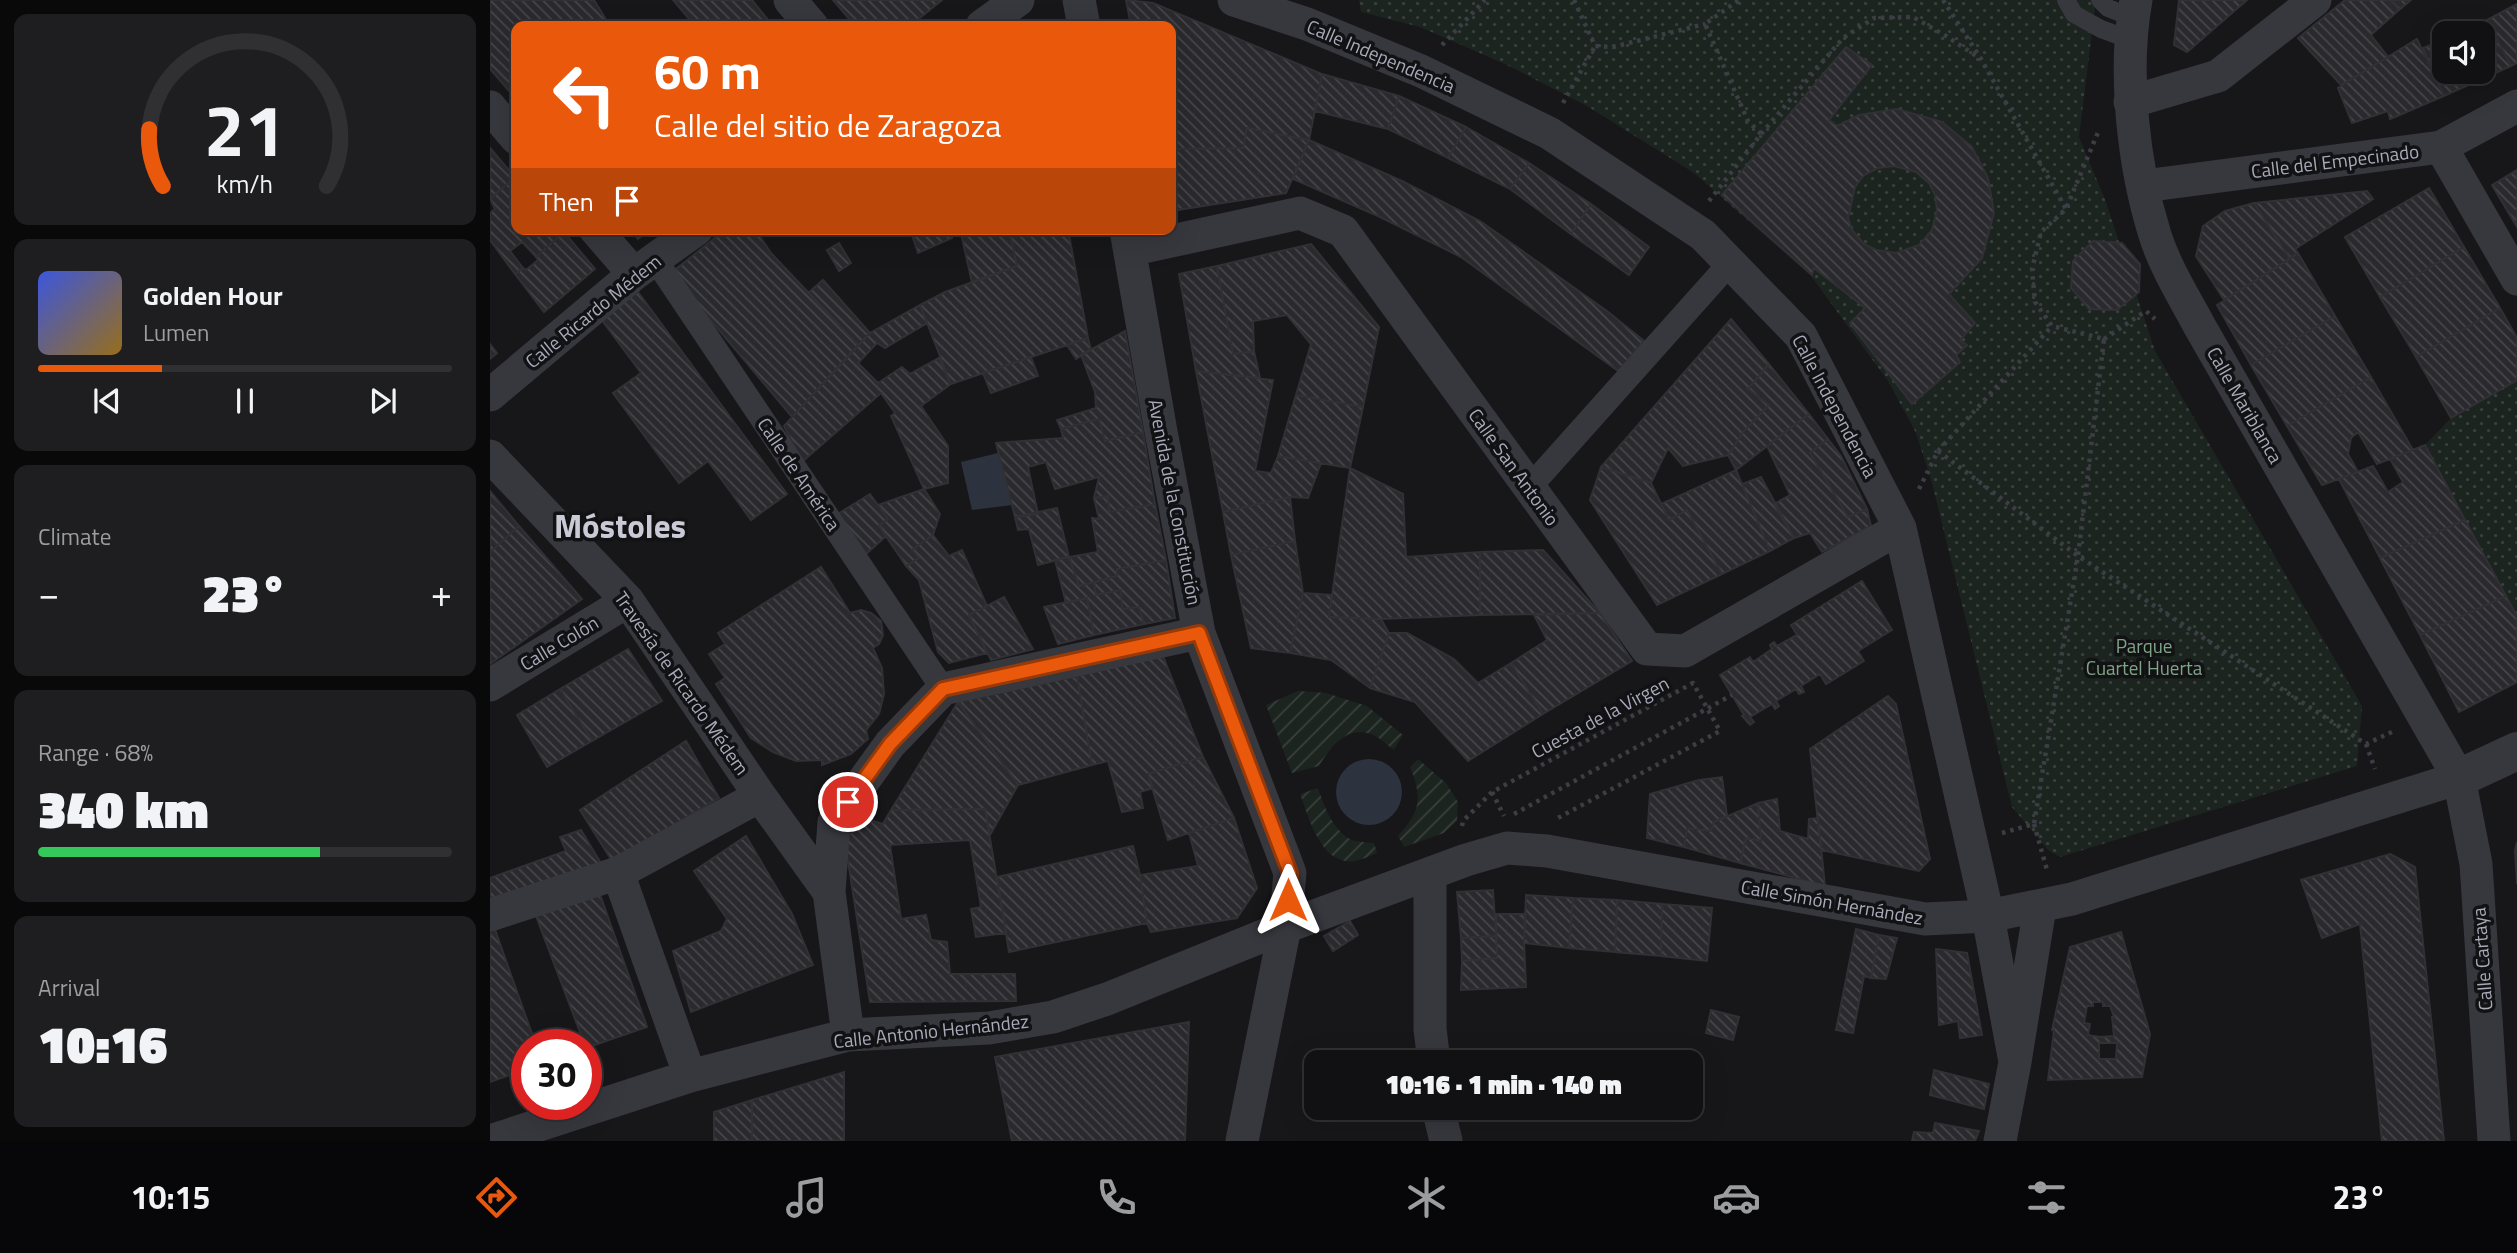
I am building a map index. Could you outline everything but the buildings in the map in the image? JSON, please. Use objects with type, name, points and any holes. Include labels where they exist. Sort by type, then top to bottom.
[{"type":"street","points":[[790,0],[808,21]]},
{"type":"street","points":[[989,21],[1018,0]]},
{"type":"street","points":[[1079,0],[1083,21]]},
{"type":"street","name":"Calle Independencia","points":[[1234,0],[1309,12],[1421,71],[1549,133],[1703,235],[1801,336],[1900,528],[1971,841],[2015,1062]]},
{"type":"street","points":[[2130,102],[2218,76],[2315,0]]},
{"type":"street","name":"Calle Mariblanca","points":[[2133,19],[2130,102],[2155,236],[2200,327],[2459,778]]},
{"type":"street","name":"Calle del Empecinado","points":[[2144,186],[2441,147],[2517,106]]},
{"type":"street","points":[[490,107],[511,132]]},
{"type":"street","points":[[2441,147],[2517,279]]},
{"type":"street","name":"Calle San Antonio","points":[[1176,232],[1300,213],[1343,231],[1647,649],[1685,651],[1900,528]]},
{"type":"street","name":"Calle de América","points":[[603,235],[644,267],[943,689]]},
{"type":"street","name":"Calle Ricardo Médem","points":[[490,395],[644,267],[689,235]]},
{"type":"street","name":"Calle San Antonio","points":[[1128,239],[1154,235]]},
{"type":"street","name":"Avenida de la Constitución","points":[[1128,239],[1199,633],[1290,873],[1285,928],[1242,1141]]},
{"type":"street","points":[[1529,488],[1730,263]]},
{"type":"street","name":"Travesía de Ricardo Médem","points":[[490,456],[628,601],[760,796],[829,892]]},
{"type":"street","name":"Calle Colón","points":[[490,685],[628,601]]},
{"type":"street","points":[[848,1035],[829,892],[834,822],[890,744],[943,689],[1199,633]]},
{"type":"street","name":"Calle Simón Hernández","points":[[1285,928],[1466,860],[1507,848],[1547,851],[1925,919],[1987,916],[2072,899],[2459,778],[2517,751]]},
{"type":"street","name":"Calle Simón Hernández","points":[[2459,778],[2517,778]]},
{"type":"street","name":"Calle Cartaya","points":[[2459,778],[2476,864],[2494,1141]]},
{"type":"street","points":[[490,915],[618,873],[760,796]]},
{"type":"street","points":[[618,873],[690,1076]]},
{"type":"street","points":[[1430,875],[1430,1029],[1433,1050]]},
{"type":"street","points":[[2000,1141],[2040,907]]},
{"type":"street","name":"Calle Antonio Hernández","points":[[490,1141],[690,1076],[848,1035],[989,1028],[1053,1017],[1107,999],[1285,928]]},
{"type":"street","points":[[1441,1120],[1446,1141]]},
{"type":"lane","points":[[2066,0],[2074,14],[2101,29],[2133,19]]},
{"type":"lane","points":[[2100,0],[2108,8],[2133,19]]},
{"type":"path","points":[[1421,71],[1485,0]]},
{"type":"path","points":[[1574,0],[1595,46]]},
{"type":"path","points":[[1595,46],[1613,47],[1705,24],[1739,0]]},
{"type":"path","points":[[1944,0],[1981,59],[2066,209]]},
{"type":"path","points":[[1689,225],[1761,134],[1843,38],[1874,19],[1913,17],[1981,59]]},
{"type":"path","points":[[1705,24],[1748,121],[1761,134]]},
{"type":"path","points":[[1549,133],[1595,46]]},
{"type":"path","points":[[2130,102],[2109,105],[2066,209],[2041,232],[2032,269],[2035,302],[2052,326],[2104,339],[2146,311],[2179,339],[2200,327]]},
{"type":"path","points":[[1900,528],[1938,451],[2052,326]]},
{"type":"path","points":[[2072,899],[2061,866],[2047,870],[2034,824],[2078,556],[2104,339]]},
{"type":"path","points":[[1938,451],[2078,556],[2366,744],[2424,718]]},
{"type":"path","name":"Cuesta de la Virgen","points":[[1466,860],[1460,840],[1462,821],[1492,792],[1693,683],[1708,709]]},
{"type":"path","points":[[1492,792],[1506,819],[1732,695]]},
{"type":"path","points":[[1547,851],[1545,825],[1720,731],[1708,709]]},
{"type":"path","points":[[1971,841],[2034,824]]},
{"type":"green space","name":"Parque Cuartel Huerta","points":[[1359,0],[2096,0],[2079,137],[2106,202],[2155,351],[2362,706],[2357,766],[2060,857],[2048,850],[2012,807],[1932,483],[1916,433],[1888,381],[1811,276],[1694,173],[1587,106],[1507,65],[1420,27],[1361,12]]},
{"type":"green space","points":[[2517,380],[2517,617],[2425,445],[2451,418]]},
{"type":"green space","points":[[1298,691],[1326,693],[1367,706],[1403,735],[1394,750],[1371,734],[1354,733],[1334,745],[1319,766],[1292,773],[1266,705]]},
{"type":"green space","points":[[1418,759],[1446,783],[1458,802],[1457,821],[1444,833],[1404,847],[1398,836],[1415,812],[1418,796],[1410,767]]},
{"type":"green space","points":[[1318,788],[1326,810],[1340,831],[1352,840],[1374,843],[1377,853],[1356,861],[1344,861],[1325,849],[1312,827],[1300,794]]},
{"type":"shaded area","points":[[998,453],[1012,505],[972,510],[961,462]]},
{"type":"shaded area","points":[[1369,759],[1382,761],[1397,774],[1402,792],[1400,805],[1387,820],[1369,825],[1356,823],[1341,810],[1336,792],[1338,779],[1351,764]]},
{"type":"district","name":"Móstoles","points":[[620,526]]},
{"type":"route","points":[[848,802],[890,744],[943,689],[1199,633],[1290,873],[1288,900]]}]
